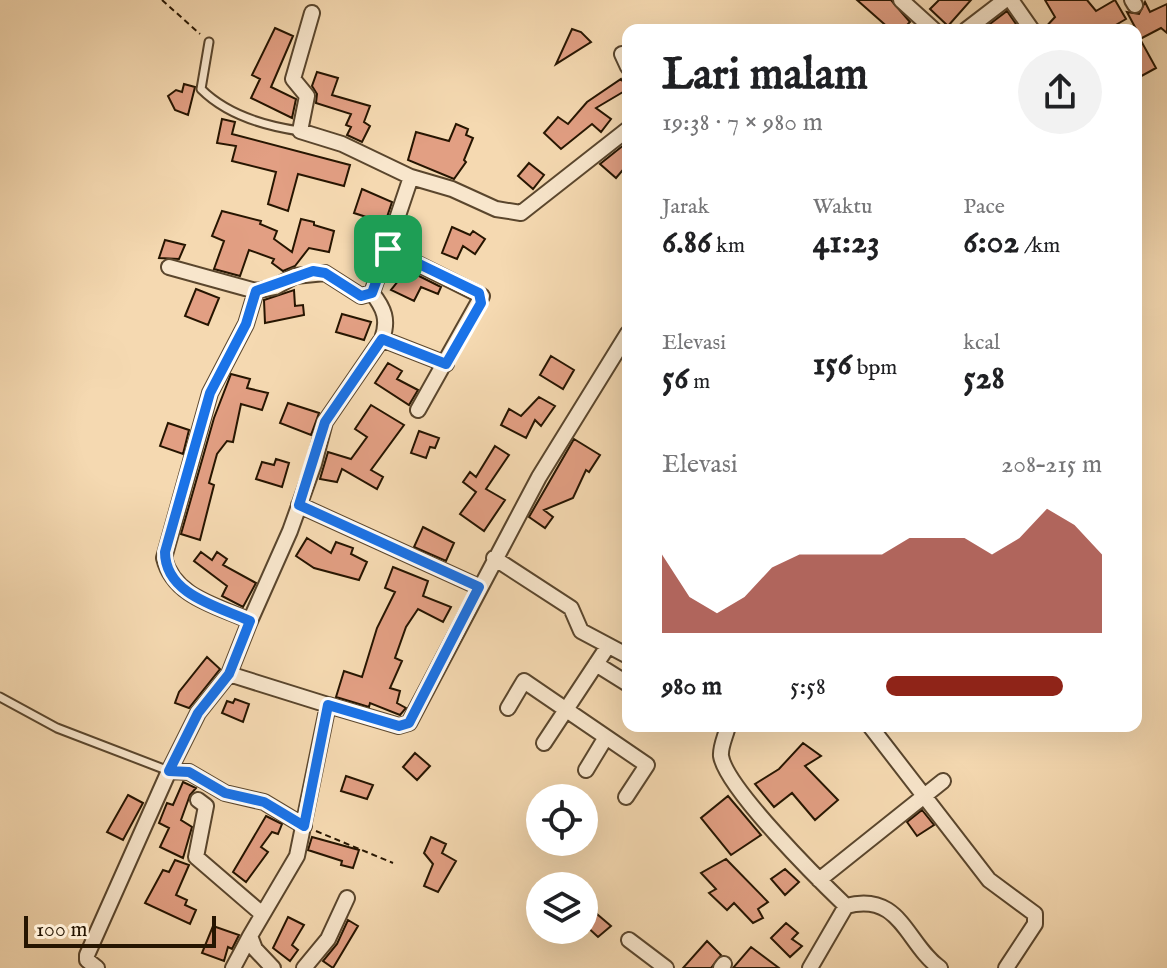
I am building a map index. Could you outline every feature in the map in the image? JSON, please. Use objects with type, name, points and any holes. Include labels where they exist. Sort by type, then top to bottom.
[{"type":"street","points":[[901,0],[927,24]]},
{"type":"street","points":[[974,24],[1005,0]]},
{"type":"street","points":[[1011,0],[1028,24]]},
{"type":"street","points":[[312,13],[293,79],[307,96],[300,131],[342,144],[411,177],[452,189],[508,214],[521,213],[622,134]]},
{"type":"street","points":[[97,968],[87,960],[87,955],[198,713],[229,674],[299,505],[325,422],[382,339],[383,317],[372,293],[411,177]]},
{"type":"street","points":[[388,249],[482,296],[418,410]]},
{"type":"street","points":[[169,267],[256,291],[313,271],[325,273],[361,296],[372,293]]},
{"type":"street","points":[[250,621],[194,596],[181,586],[164,558],[179,494],[210,393],[246,324],[256,291]]},
{"type":"street","points":[[382,339],[446,364]]},
{"type":"street","points":[[229,674],[399,726],[409,723],[494,558],[622,343]]},
{"type":"street","points":[[299,505],[479,587]]},
{"type":"street","points":[[494,558],[571,608],[581,631],[622,653]]},
{"type":"street","points":[[544,743],[608,646]]},
{"type":"street","points":[[596,664],[622,680]]},
{"type":"street","points":[[508,708],[524,681],[647,765],[626,797]]},
{"type":"street","points":[[233,968],[261,913],[297,856],[328,705]]},
{"type":"street","points":[[726,732],[721,751],[728,771],[797,859],[846,906]]},
{"type":"street","points":[[874,732],[989,880],[1035,914],[1035,924],[1006,968]]},
{"type":"street","points":[[586,770],[606,737]]},
{"type":"street","points":[[169,771],[189,772],[225,793],[264,802],[304,826]]},
{"type":"street","points":[[819,880],[943,781]]},
{"type":"street","points":[[198,800],[206,806],[196,857],[261,913]]},
{"type":"street","points":[[304,968],[328,939],[347,898]]},
{"type":"street","points":[[810,968],[846,906],[861,902],[890,912],[940,968]]},
{"type":"street","points":[[250,936],[255,949],[273,968]]},
{"type":"street","points":[[629,940],[666,968]]},
{"type":"lane","points":[[209,42],[201,89],[215,103],[254,120],[300,131]]},
{"type":"lane","points":[[0,697],[57,728],[169,771]]},
{"type":"path","points":[[162,0],[209,42]]},
{"type":"path","points":[[304,826],[393,863]]},
{"type":"building","points":[[857,0],[891,0],[910,22],[884,24]]},
{"type":"building","points":[[939,0],[971,0],[950,24],[930,9]]},
{"type":"building","points":[[1045,0],[1087,0],[1096,11],[1115,0],[1126,19],[1117,24],[1049,24],[1055,17]]},
{"type":"building","points":[[1145,2],[1150,12],[1167,4],[1167,33],[1161,28],[1142,38],[1142,24],[1133,24],[1127,12],[1139,14]]},
{"type":"building","points":[[1007,11],[1016,24],[990,24]]},
{"type":"building","points":[[275,28],[293,36],[271,87],[296,99],[292,118],[251,98],[260,79],[252,75]]},
{"type":"building","points":[[572,29],[581,32],[591,42],[556,64]]},
{"type":"building","points":[[1142,43],[1156,68],[1142,76]]},
{"type":"building","points":[[317,72],[338,78],[332,95],[370,106],[364,122],[370,126],[362,142],[347,135],[351,127],[346,125],[351,114],[316,103],[317,94],[312,86]]},
{"type":"building","points":[[622,80],[622,93],[596,108],[611,119],[601,132],[592,124],[561,149],[544,133],[558,117],[568,124],[587,102]]},
{"type":"building","points":[[184,84],[195,87],[188,115],[175,110],[168,96],[176,90],[182,92]]},
{"type":"building","points":[[222,119],[235,122],[232,134],[350,165],[344,186],[298,174],[288,211],[268,204],[276,172],[232,161],[236,146],[217,143]]},
{"type":"building","points":[[456,124],[468,129],[466,135],[473,138],[464,160],[466,162],[454,179],[408,160],[416,132],[449,141]]},
{"type":"building","points":[[622,146],[622,171],[616,178],[600,164]]},
{"type":"building","points":[[529,163],[544,175],[533,189],[518,176]]},
{"type":"building","points":[[362,189],[392,202],[385,223],[354,213]]},
{"type":"building","points":[[222,211],[261,221],[260,224],[277,231],[274,239],[292,252],[301,219],[314,222],[314,225],[334,231],[329,252],[309,248],[295,266],[283,271],[272,263],[274,259],[249,250],[240,276],[214,269],[224,241],[212,236]]},
{"type":"building","points":[[452,227],[470,235],[473,231],[485,239],[475,254],[463,246],[457,259],[442,253]]},
{"type":"building","points":[[165,240],[185,245],[179,259],[159,258]]},
{"type":"building","points":[[407,270],[441,287],[438,294],[421,287],[414,301],[391,290]]},
{"type":"building","points":[[196,289],[219,298],[208,325],[185,316]]},
{"type":"building","points":[[294,290],[295,306],[303,305],[304,315],[265,323],[264,300]]},
{"type":"building","points":[[342,314],[371,322],[364,340],[336,332]]},
{"type":"building","points":[[551,356],[574,370],[563,389],[540,375]]},
{"type":"building","points":[[388,363],[402,371],[397,379],[418,390],[409,405],[375,383]]},
{"type":"building","points":[[231,374],[250,379],[247,388],[268,393],[262,410],[241,404],[233,442],[227,441],[217,454],[209,483],[214,485],[200,540],[181,534],[214,418]]},
{"type":"building","points":[[539,397],[555,406],[541,426],[535,420],[526,438],[501,425],[509,409],[521,416]]},
{"type":"building","points":[[288,403],[319,413],[311,435],[280,423]]},
{"type":"building","points":[[371,405],[404,425],[371,470],[383,477],[377,489],[342,469],[337,482],[320,479],[328,452],[351,459],[367,437],[355,429]]},
{"type":"building","points":[[168,423],[189,430],[183,454],[160,446]]},
{"type":"building","points":[[419,431],[439,438],[435,448],[430,447],[426,458],[411,453]]},
{"type":"building","points":[[574,439],[600,455],[589,472],[586,470],[573,498],[544,510],[553,517],[545,528],[529,517]]},
{"type":"building","points":[[495,446],[509,455],[486,489],[505,500],[484,531],[460,514],[476,492],[463,482],[470,472],[476,477]]},
{"type":"building","points":[[276,459],[289,463],[282,487],[256,479],[262,462],[274,465]]},
{"type":"building","points":[[423,527],[454,543],[446,561],[414,547]]},
{"type":"building","points":[[307,538],[331,553],[336,542],[353,548],[351,554],[367,562],[359,580],[314,568],[296,556]]},
{"type":"building","points":[[201,552],[212,560],[217,552],[227,559],[223,565],[256,583],[243,607],[222,596],[227,586],[194,561]]},
{"type":"building","points":[[393,567],[428,581],[423,596],[451,607],[443,622],[418,609],[406,627],[395,658],[402,661],[390,688],[400,691],[397,703],[406,708],[400,715],[370,703],[369,707],[336,697],[344,671],[362,677],[377,628],[395,592],[385,588]]},
{"type":"building","points":[[207,657],[220,669],[189,708],[175,703],[179,692]]},
{"type":"building","points":[[235,699],[249,704],[243,722],[222,713],[227,701],[233,703]]},
{"type":"building","points":[[803,743],[821,756],[805,766],[838,800],[815,820],[792,793],[774,807],[755,784],[779,769]]},
{"type":"building","points":[[415,753],[430,766],[417,780],[403,767]]},
{"type":"building","points":[[346,776],[373,785],[367,799],[341,791]]},
{"type":"building","points":[[183,782],[196,788],[190,795],[181,820],[192,827],[183,858],[160,847],[169,828],[159,823],[167,803],[173,805]]},
{"type":"building","points":[[128,795],[143,803],[123,840],[107,832]]},
{"type":"building","points":[[728,796],[761,835],[731,855],[701,818]]},
{"type":"building","points":[[922,810],[934,825],[917,836],[907,822]]},
{"type":"building","points":[[266,816],[282,824],[278,834],[272,832],[261,847],[268,852],[246,882],[233,872]]},
{"type":"building","points":[[312,837],[359,850],[353,868],[341,865],[342,861],[308,850]]},
{"type":"building","points":[[431,837],[446,844],[442,853],[456,861],[438,892],[424,886],[433,864],[424,853]]},
{"type":"building","points":[[726,859],[768,902],[758,909],[763,918],[753,923],[734,903],[727,910],[709,893],[716,889],[701,873]]},
{"type":"building","points":[[175,860],[189,865],[176,895],[187,900],[185,905],[196,910],[190,924],[145,903],[163,870],[169,872]]},
{"type":"building","points":[[785,869],[799,882],[785,895],[771,879]]},
{"type":"building","points":[[598,915],[611,926],[598,937]]},
{"type":"building","points":[[288,917],[304,925],[292,945],[298,950],[290,961],[273,948]]},
{"type":"building","points":[[348,920],[358,926],[333,968],[323,961],[337,944]]},
{"type":"building","points":[[786,923],[798,933],[792,939],[802,946],[790,957],[771,938]]},
{"type":"building","points":[[213,926],[239,935],[232,949],[228,947],[224,961],[202,953]]},
{"type":"building","points":[[707,941],[721,955],[711,968],[683,968]]},
{"type":"building","points":[[751,947],[779,968],[733,968]]},
{"type":"route","points":[[388,249],[479,293],[481,303],[446,364],[382,339],[325,422],[299,505],[479,587],[406,726],[328,705],[304,826],[264,802],[225,793],[189,772],[169,771],[198,713],[229,674],[250,621],[207,604],[181,586],[166,566],[167,536],[210,393],[246,324],[256,291],[275,287],[313,271],[325,273],[361,296],[372,293],[388,249]]}]
